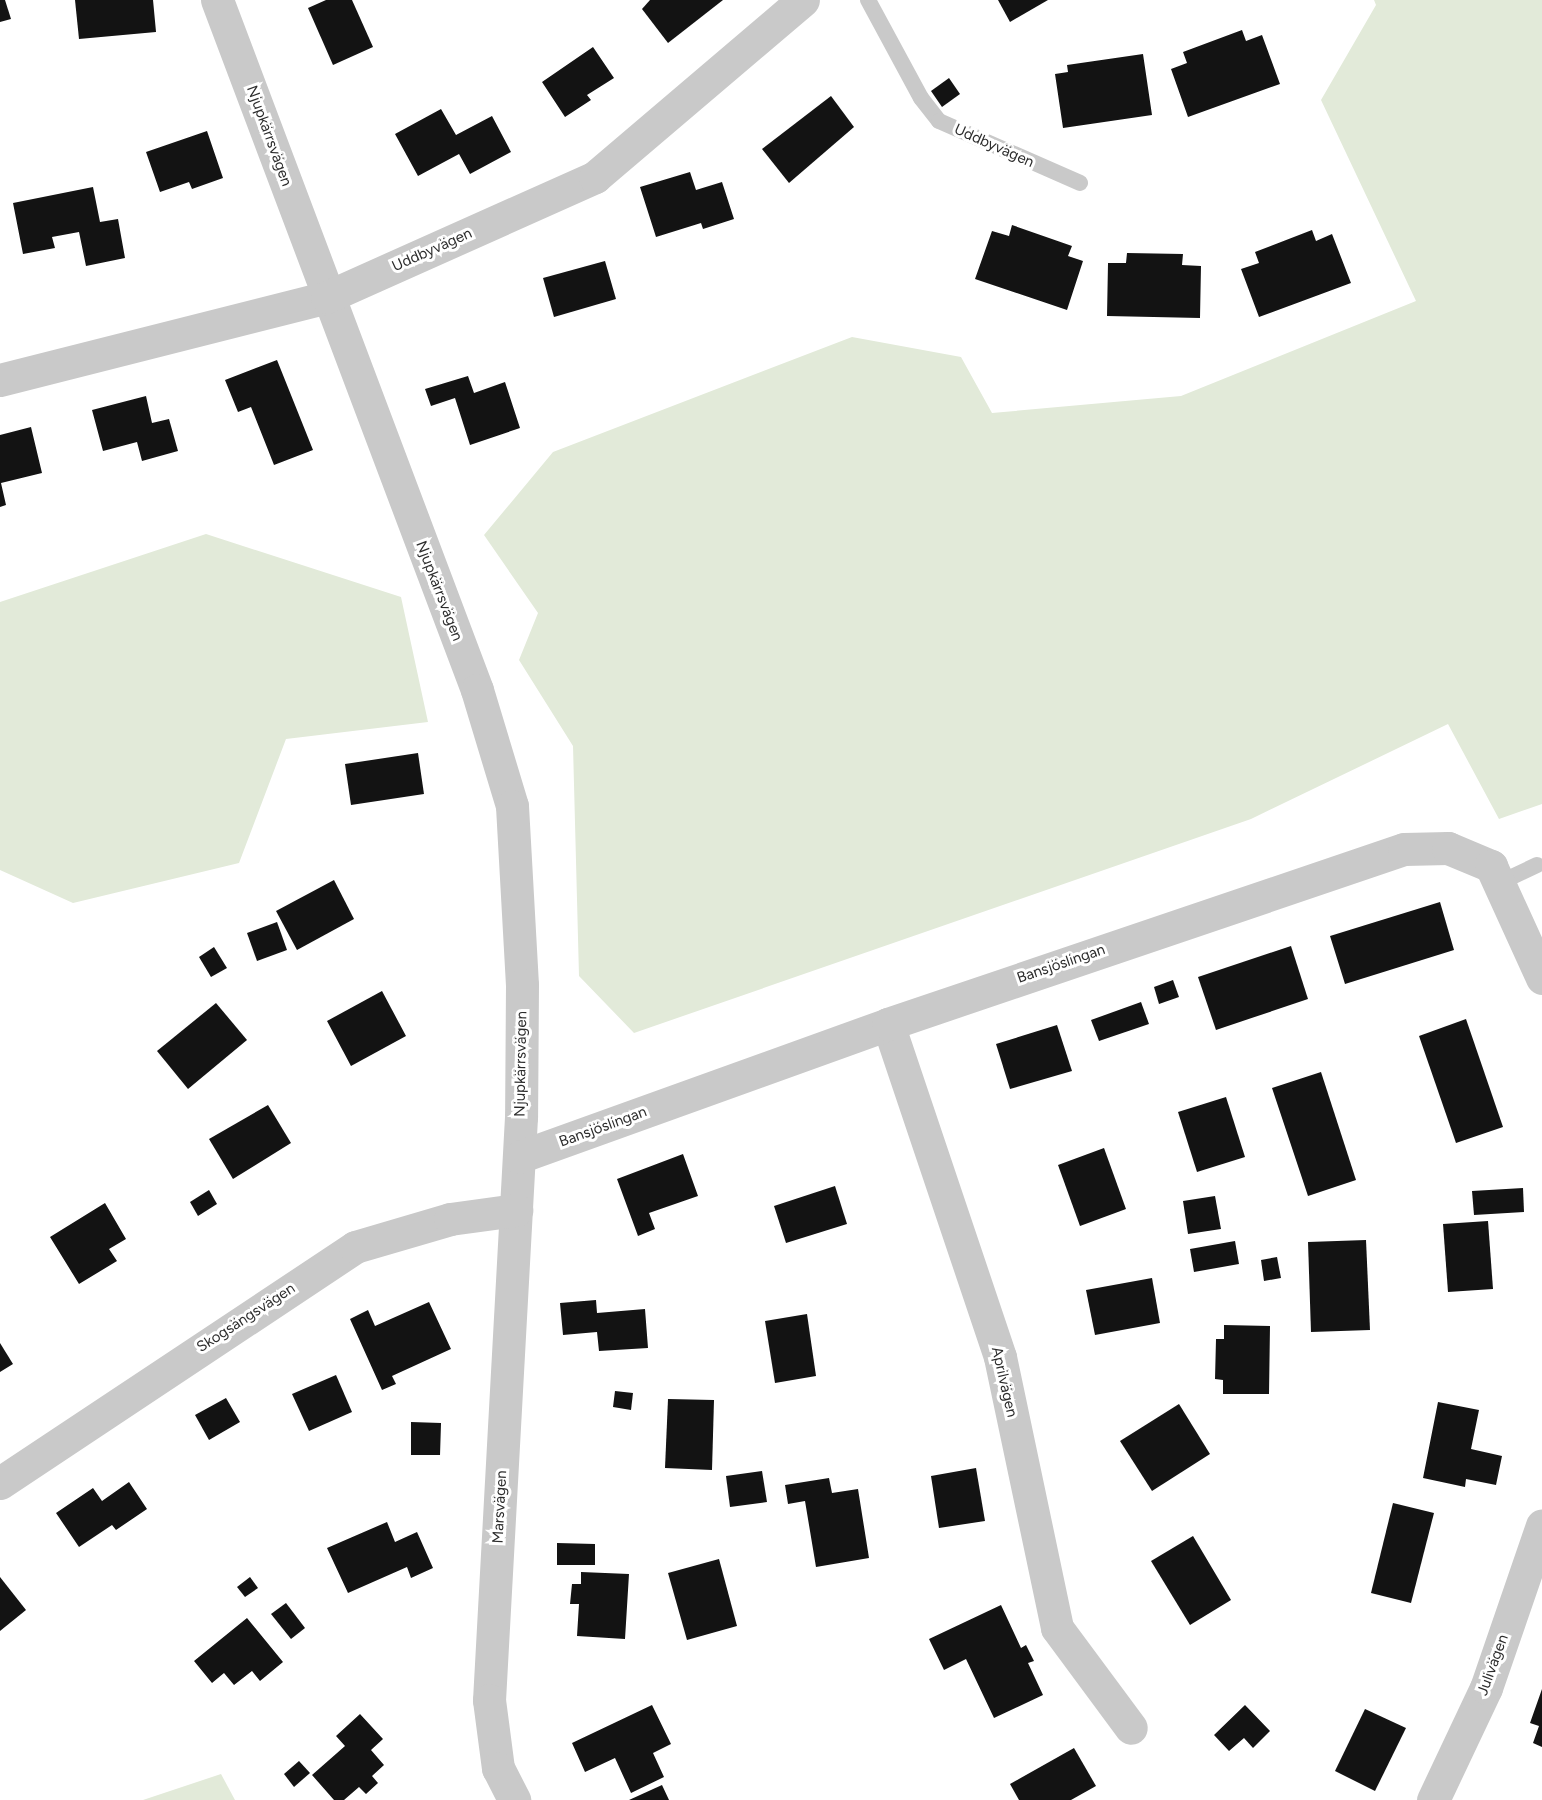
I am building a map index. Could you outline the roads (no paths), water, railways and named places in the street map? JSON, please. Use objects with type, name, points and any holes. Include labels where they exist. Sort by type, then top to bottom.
[{"type":"street","name":"Njupkärrsvägen","points":[[217,0],[477,690],[512,806],[522,985],[516,1210]]},
{"type":"street","name":"Uddbyvägen","points":[[0,380],[327,297],[595,177],[803,0]]},
{"type":"street","name":"Bansjöslingan","points":[[519,1157],[888,1024],[1404,849],[1448,848],[1491,866],[1542,978]]},
{"type":"street","name":"Aprilvägen","points":[[888,1024],[1000,1357],[1058,1628],[1131,1728]]},
{"type":"street","name":"Skogsängsvägen","points":[[0,1484],[355,1247],[450,1219],[516,1210]]},
{"type":"street","name":"Marsvägen","points":[[514,1800],[498,1768],[489,1700],[516,1210]]},
{"type":"street","name":"Julivägen","points":[[1433,1800],[1486,1688],[1542,1525]]},
{"type":"lane","name":"Uddbyvägen","points":[[868,0],[921,98],[939,122],[1080,183]]},
{"type":"lane","points":[[1499,882],[1537,865]]}]
